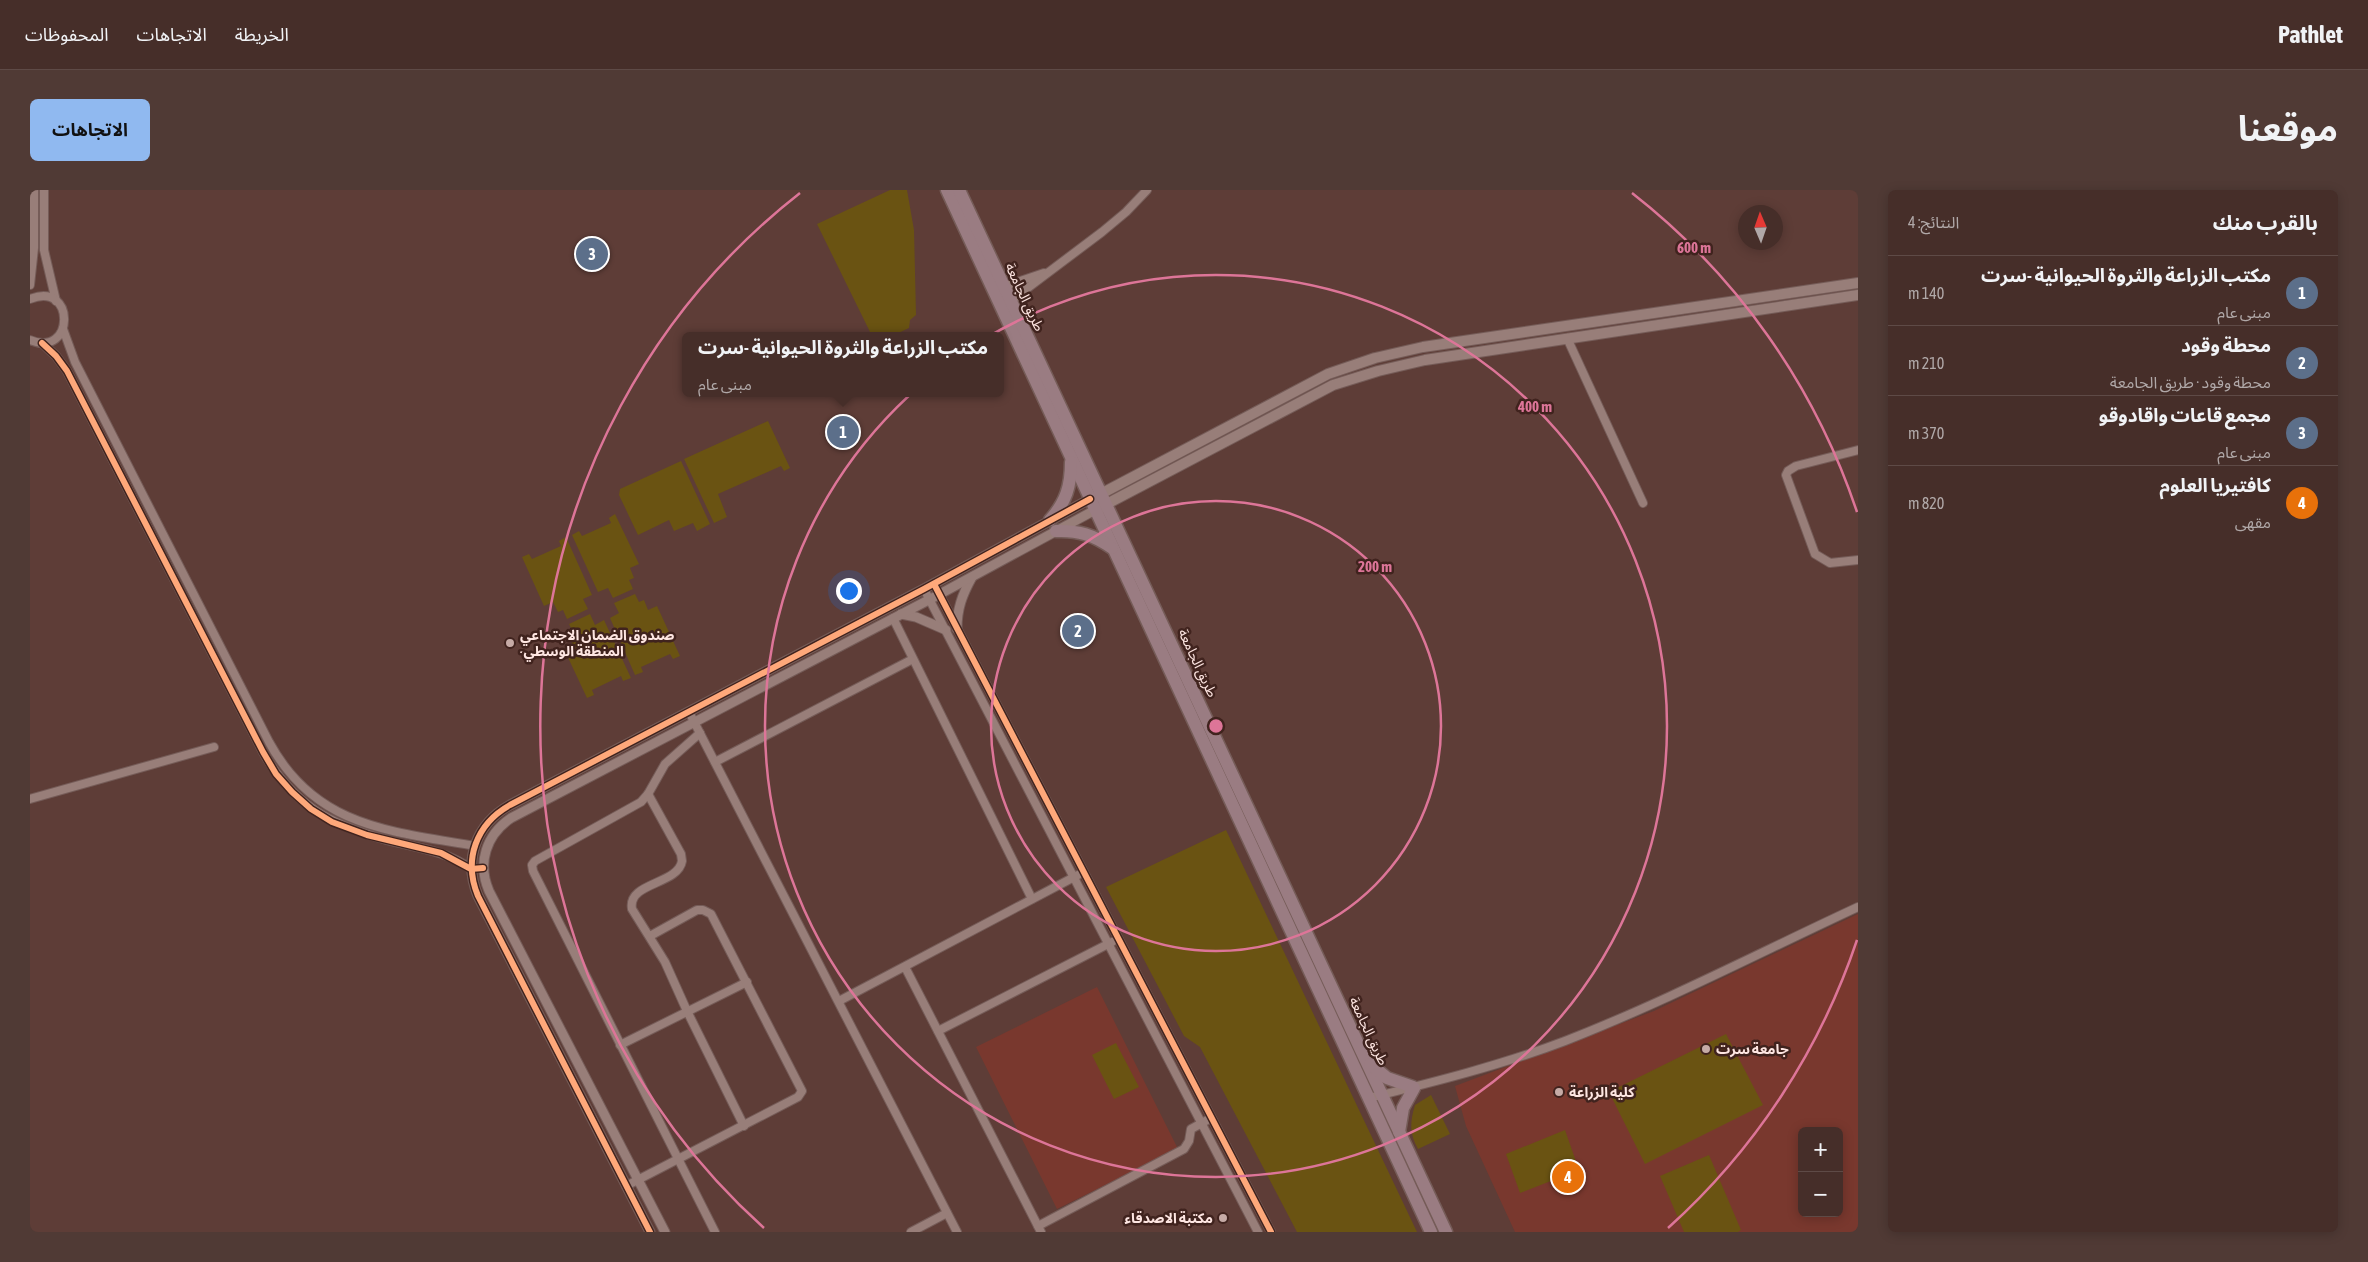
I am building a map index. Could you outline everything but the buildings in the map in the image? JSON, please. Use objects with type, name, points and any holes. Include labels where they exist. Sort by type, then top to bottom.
[{"type":"highway","name":"طريق الجامعة","points":[[946,190],[999,289]]},
{"type":"highway","name":"طريق الجامعة","points":[[959,190],[1071,458],[1099,502],[1114,549],[1150,627],[1366,1061],[1446,1232]]},
{"type":"highway","name":"طريق الجامعة","points":[[1005,303],[1099,502],[1162,620],[1370,1102],[1431,1232]]},
{"type":"highway","points":[[1071,458],[1071,476],[1067,498],[1053,526],[1091,535],[1114,549]]},
{"type":"highway","points":[[1150,627],[1162,620]]},
{"type":"highway","points":[[1366,1061],[1387,1078],[1416,1087],[1403,1108],[1399,1132]]},
{"type":"main road","points":[[1099,502],[1328,374],[1375,358],[1423,347],[1858,284]]},
{"type":"main road","points":[[1099,502],[1333,385],[1401,364],[1858,295]]},
{"type":"street","points":[[30,285],[34,254],[34,190]]},
{"type":"street","points":[[42,343],[57,338],[65,322],[64,312],[56,300],[44,250],[44,190]]},
{"type":"street","points":[[1005,303],[1053,270],[1126,212],[1147,190]]},
{"type":"street","points":[[999,289],[1053,270]]},
{"type":"street","points":[[30,298],[41,296],[56,300]]},
{"type":"street","points":[[63,329],[75,362],[269,742],[286,771],[318,801],[346,817],[389,829],[475,846]]},
{"type":"street","points":[[1567,338],[1643,503]]},
{"type":"street","points":[[30,340],[42,343],[67,370],[263,752],[284,783],[311,809],[344,827],[367,835],[441,853],[471,869],[483,868]]},
{"type":"street","points":[[1858,450],[1792,468],[1788,471],[1786,480],[1816,554],[1830,563],[1858,560]]},
{"type":"street","points":[[650,1232],[478,896],[471,869],[475,846],[485,825],[496,813],[510,804],[924,589],[1099,502]]},
{"type":"street","points":[[665,1232],[489,891],[483,868],[486,848],[495,832],[511,818],[940,594],[1053,526]]},
{"type":"street","points":[[957,629],[957,614],[960,602],[972,576]]},
{"type":"street","points":[[934,584],[1271,1232]]},
{"type":"street","points":[[924,589],[1258,1232]]},
{"type":"street","points":[[901,614],[916,617],[946,630]]},
{"type":"street","points":[[892,618],[911,660],[1032,899]]},
{"type":"street","points":[[715,762],[911,660]]},
{"type":"street","points":[[689,712],[957,1232]]},
{"type":"street","points":[[700,733],[665,764],[648,794],[636,806],[535,861],[532,865],[532,871],[715,1232]]},
{"type":"street","points":[[30,799],[214,747]]},
{"type":"street","points":[[648,794],[681,854],[682,861],[676,872],[639,892],[632,899],[632,909],[650,936],[673,978],[687,1011],[744,1126]]},
{"type":"street","points":[[485,825],[495,832]]},
{"type":"street","points":[[839,1002],[1084,872]]},
{"type":"street","points":[[1370,1102],[1529,1053],[1577,1036],[1858,907]]},
{"type":"street","points":[[626,1186],[798,1097],[802,1091],[713,917],[706,911],[694,912],[650,936]]},
{"type":"street","points":[[938,1031],[1118,938]]},
{"type":"street","points":[[905,966],[1039,1229],[1184,1149],[1189,1141],[1191,1129],[1211,1118]]},
{"type":"street","points":[[620,1045],[747,982]]},
{"type":"street","points":[[911,1232],[947,1213]]},
{"type":"shaded area","points":[[890,190],[907,190],[914,230],[916,315],[910,320],[909,328],[900,332],[870,332],[817,224]]},
{"type":"shaded area","points":[[768,421],[790,468],[784,471],[781,466],[718,494],[727,517],[714,523],[684,459]]},
{"type":"shaded area","points":[[681,461],[710,524],[697,531],[693,523],[674,531],[669,520],[638,535],[619,495],[620,489]]},
{"type":"shaded area","points":[[615,514],[639,564],[630,568],[634,578],[629,580],[633,589],[613,598],[608,588],[598,592],[572,535],[579,531],[582,536],[611,523],[609,518]]},
{"type":"shaded area","points":[[566,537],[592,595],[583,599],[588,609],[567,619],[563,610],[558,612],[553,602],[544,606],[522,557],[529,554],[532,559],[561,546],[559,541]]},
{"type":"shaded area","points":[[635,594],[639,602],[644,600],[648,610],[657,606],[680,656],[673,659],[670,654],[641,667],[643,672],[635,675],[610,618],[619,613],[614,603]]},
{"type":"shaded area","points":[[590,614],[595,625],[604,620],[631,678],[623,681],[621,676],[592,690],[594,695],[587,698],[564,649],[573,645],[568,635],[573,632],[569,624]]},
{"type":"shaded area","points":[[1226,830],[1417,1232],[1297,1232],[1200,1047],[1184,1036],[1106,887]]},
{"type":"shaded area","name":"جامعة سرت","points":[[1858,914],[1858,1232],[1515,1232],[1466,1126],[1455,1086],[1654,1011]]},
{"type":"shaded area","points":[[1097,987],[1178,1149],[1057,1209],[976,1047]]},
{"type":"shaded area","points":[[1726,1034],[1763,1105],[1645,1164],[1609,1092]]},
{"type":"shaded area","points":[[1116,1043],[1139,1087],[1114,1099],[1092,1055]]},
{"type":"shaded area","points":[[1431,1095],[1450,1134],[1418,1149],[1412,1133],[1413,1111],[1415,1105]]},
{"type":"shaded area","points":[[1565,1130],[1579,1170],[1520,1193],[1506,1154]]},
{"type":"shaded area","points":[[1709,1155],[1741,1230],[1738,1232],[1684,1232],[1660,1176]]},
{"type":"cycle path","points":[[42,343],[56,356],[67,371],[276,774],[311,809],[332,822],[367,835],[441,853],[471,869],[483,868]]},
{"type":"cycle path","points":[[650,1232],[478,896],[472,869],[473,856],[481,833],[498,813],[510,805],[924,589],[1090,499]]},
{"type":"cycle path","points":[[934,584],[1271,1232]]},
{"type":"place","name":"مجمع قاعات واقادوقو","points":[[592,254]]},
{"type":"place","name":"مكتب الزراعة والثروة الحيوانية -سرت","points":[[843,432]]},
{"type":"place","name":"محطة وقود","points":[[1078,631]]},
{"type":"place","name":"صندوق الضمان الاجتماعي -المنطقة الوسطي","points":[[510,643]]},
{"type":"place","name":"جامعة سرت","points":[[1706,1049]]},
{"type":"place","name":"كلية الزراعة","points":[[1559,1092]]},
{"type":"place","name":"كافتيريا العلوم","points":[[1568,1177]]},
{"type":"place","name":"مكتبة الاصدقاء","points":[[1223,1218]]}]
